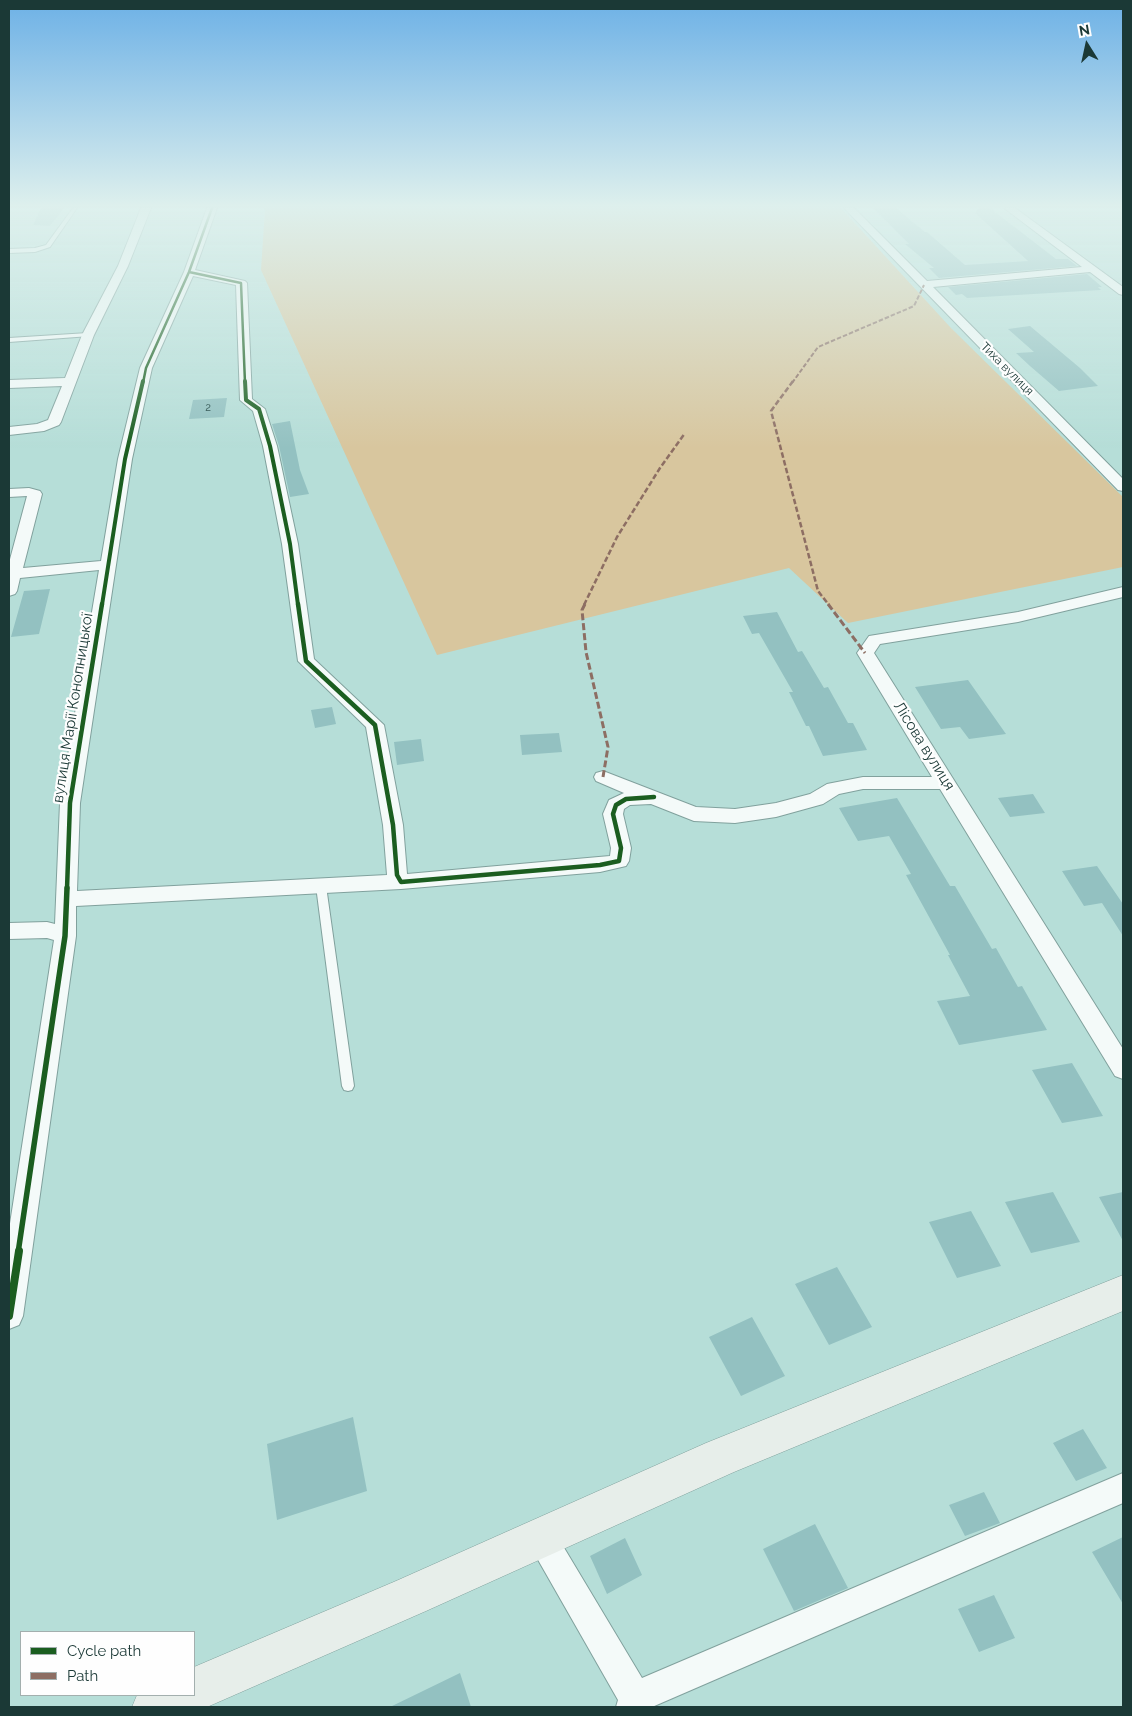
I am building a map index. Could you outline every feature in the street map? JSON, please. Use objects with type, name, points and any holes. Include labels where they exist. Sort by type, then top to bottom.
[{"type":"street","points":[[9,431],[48,426],[54,422],[88,335],[112,288]]},
{"type":"street","name":"вулиця Марії Конопницької","points":[[9,1316],[65,936],[70,803],[103,603],[107,565],[125,459],[146,368],[182,288]]},
{"type":"street","points":[[241,288],[246,400],[259,409],[270,446],[290,544],[306,661],[375,725],[393,825],[397,875],[401,882]]},
{"type":"street","name":"Тиха вулиця","points":[[927,288],[1120,480]]},
{"type":"street","points":[[9,384],[70,382]]},
{"type":"street","points":[[9,493],[30,492],[35,494],[11,574],[9,591]]},
{"type":"street","points":[[11,574],[107,565]]},
{"type":"street","name":"Лісова вулиця","points":[[1123,592],[1018,617],[875,640],[866,653],[1123,1069]]},
{"type":"street","points":[[603,777],[694,814],[735,816],[784,808],[816,800],[834,789],[863,783],[947,783]]},
{"type":"street","points":[[66,899],[401,882],[600,865],[619,861],[621,848],[613,814],[616,805],[626,799],[654,797]]},
{"type":"street","points":[[9,931],[47,930],[65,936]]},
{"type":"street","points":[[195,1690],[411,1596],[720,1458],[1123,1293]]},
{"type":"street","points":[[540,1537],[634,1703],[1123,1488]]},
{"type":"street","points":[[155,1707],[182,1696]]},
{"type":"lane","points":[[9,340],[88,335]]},
{"type":"lane","points":[[321,886],[348,1086]]},
{"type":"shaded area","points":[[269,288],[914,288],[951,328],[1123,497],[1123,567],[848,623],[789,568],[437,655]]},
{"type":"building","points":[[949,288],[1099,288],[1101,290],[967,298],[962,294],[956,295]]},
{"type":"building","points":[[1030,326],[1080,368],[1098,386],[1059,391],[1030,366],[1016,353],[1034,352],[1008,329]]},
{"type":"building","points":[[227,398],[224,417],[189,419],[193,400]]},
{"type":"building","points":[[290,421],[300,470],[309,494],[290,497],[279,446],[272,424]]},
{"type":"building","points":[[50,589],[39,634],[11,637],[24,591]]},
{"type":"building","points":[[777,612],[798,652],[802,651],[824,688],[828,687],[848,723],[853,723],[867,750],[823,756],[809,726],[806,726],[789,692],[793,692],[759,633],[752,634],[743,616]]},
{"type":"building","points":[[968,680],[1006,734],[969,739],[960,727],[941,729],[915,687]]},
{"type":"building","points":[[332,707],[336,724],[315,728],[311,710]]},
{"type":"building","points":[[559,733],[562,752],[522,755],[520,735]]},
{"type":"building","points":[[421,739],[424,761],[397,765],[394,742]]},
{"type":"building","points":[[1033,794],[1045,813],[1010,817],[998,798]]},
{"type":"building","points":[[897,798],[950,886],[955,886],[992,949],[996,948],[1018,987],[1022,986],[1047,1030],[959,1045],[937,1001],[970,996],[906,875],[911,874],[889,836],[858,841],[839,808]]},
{"type":"building","points":[[1097,866],[1123,904],[1123,936],[1102,903],[1084,906],[1062,871]]},
{"type":"building","points":[[1072,1063],[1103,1116],[1062,1123],[1032,1070]]},
{"type":"building","points":[[1053,1192],[1080,1242],[1031,1253],[1005,1202]]},
{"type":"building","points":[[1123,1192],[1123,1241],[1099,1197]]},
{"type":"building","points":[[971,1211],[1001,1266],[957,1278],[929,1222]]},
{"type":"building","points":[[837,1267],[872,1327],[829,1345],[795,1284]]},
{"type":"building","points":[[752,1317],[785,1376],[741,1396],[709,1337]]},
{"type":"building","points":[[353,1417],[367,1491],[277,1520],[267,1444]]},
{"type":"building","points":[[1083,1429],[1107,1468],[1076,1481],[1053,1443]]},
{"type":"building","points":[[984,1492],[1000,1523],[965,1536],[949,1505]]},
{"type":"building","points":[[815,1524],[848,1588],[794,1611],[763,1549]]},
{"type":"building","points":[[1123,1537],[1123,1604],[1092,1552]]},
{"type":"building","points":[[625,1538],[642,1575],[607,1594],[590,1556]]},
{"type":"building","points":[[994,1595],[1015,1638],[979,1652],[958,1609]]},
{"type":"building","points":[[460,1673],[471,1707],[390,1707]]},
{"type":"marked path","points":[[865,653],[818,591],[771,411],[818,347],[914,306],[923,288]]},
{"type":"marked path","points":[[603,777],[608,747],[586,652],[582,610],[617,537],[660,468],[685,433]]},
{"type":"cycle path","points":[[9,1316],[65,936],[70,803],[125,459],[146,368],[182,288]]},
{"type":"cycle path","points":[[241,288],[246,400],[259,409],[270,446],[290,544],[306,661],[375,725],[393,825],[397,875],[401,882],[600,865],[619,861],[621,848],[613,814],[616,805],[626,799],[654,797]]}]
